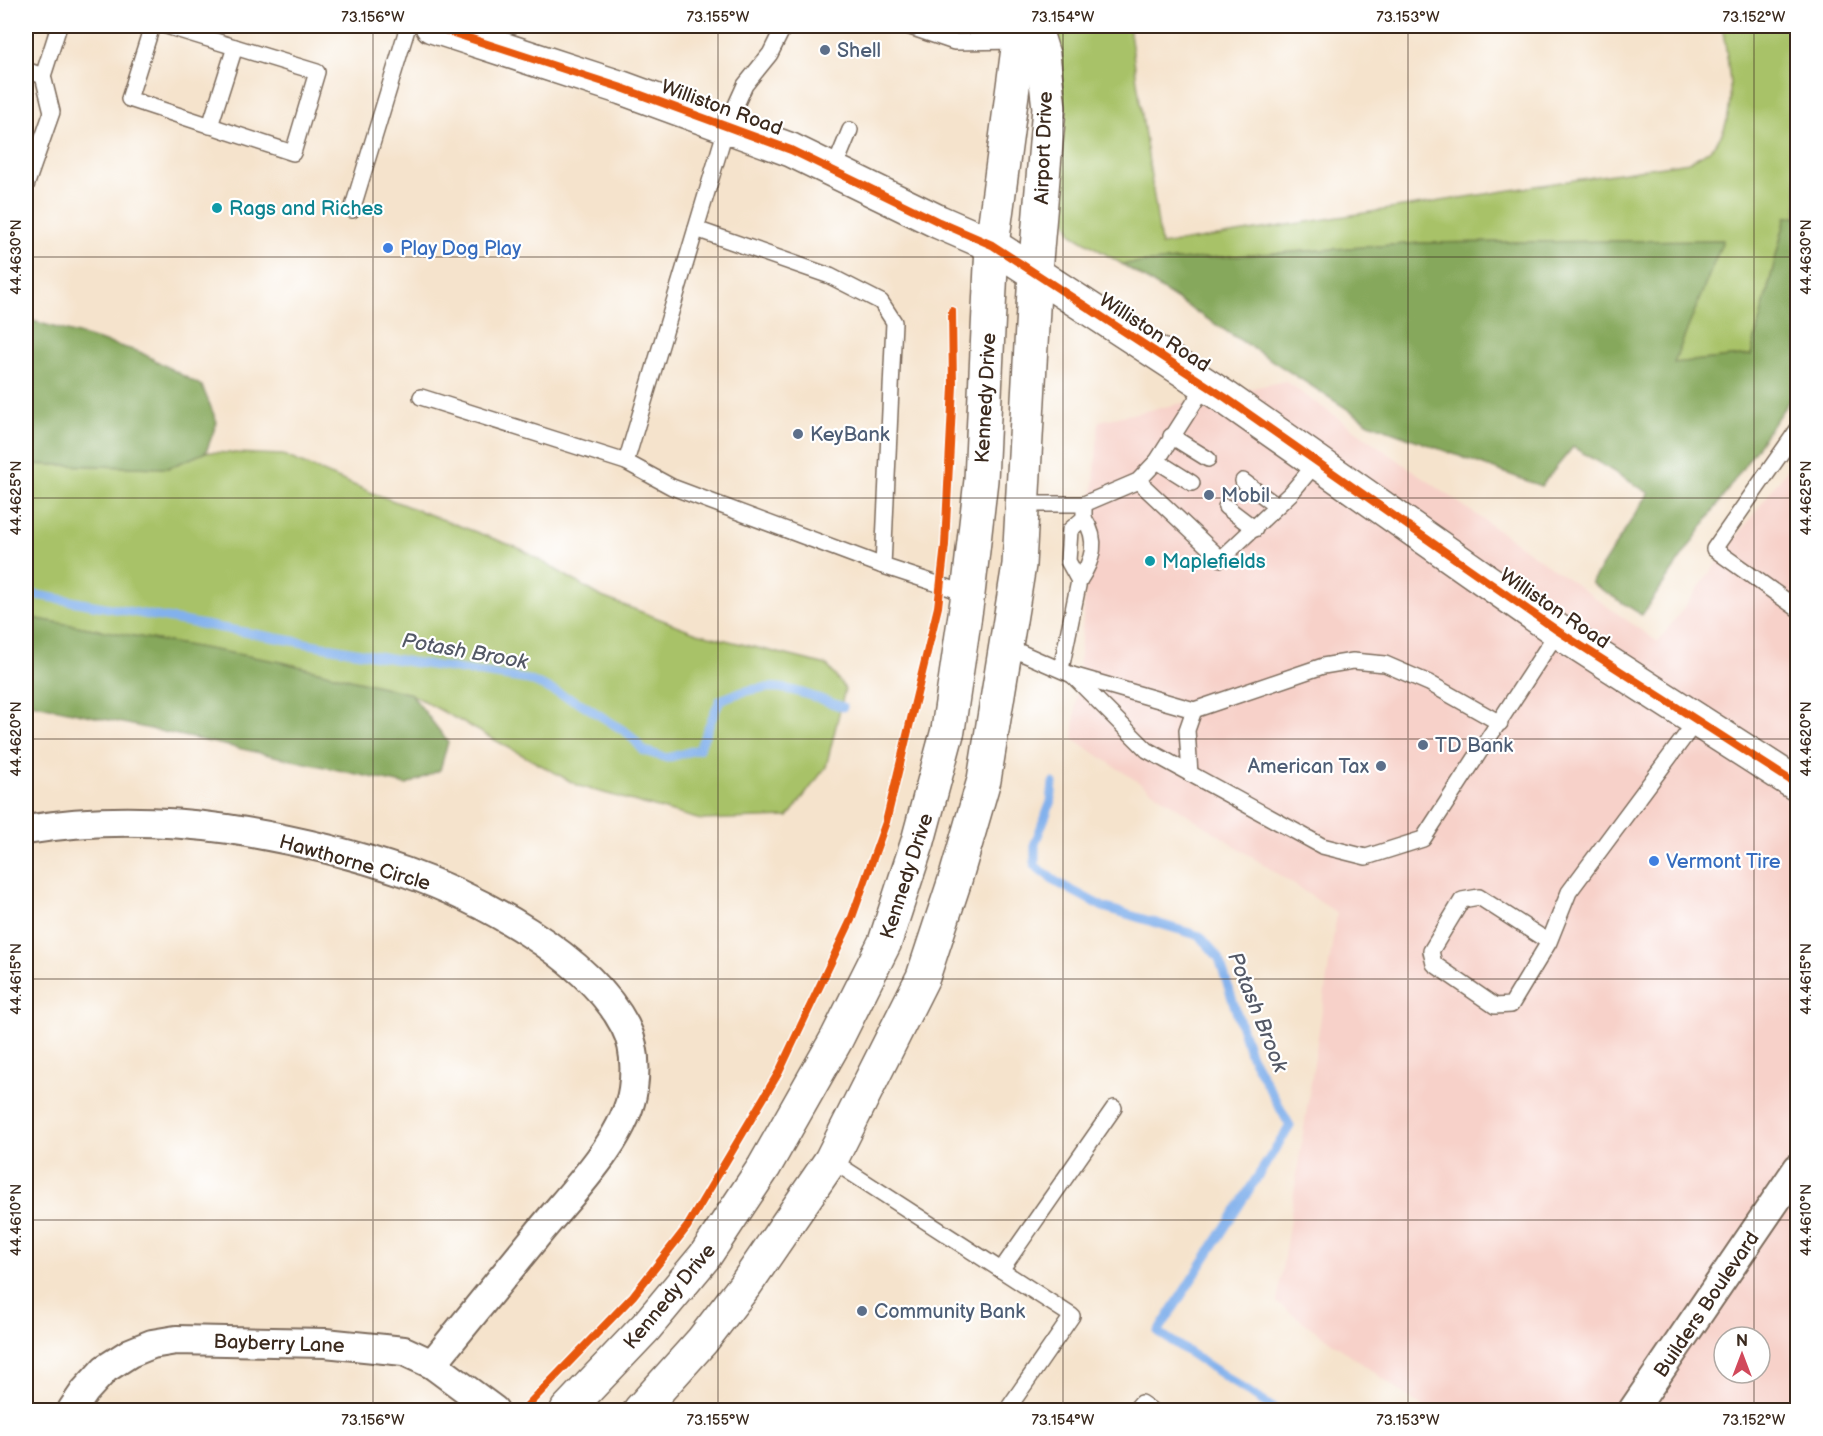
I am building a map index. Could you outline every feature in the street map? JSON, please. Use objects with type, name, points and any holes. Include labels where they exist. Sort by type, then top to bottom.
[{"type":"main road","name":"Williston Road","points":[[443,27],[727,125],[834,168],[939,222],[992,245],[1206,384],[1558,631],[1797,785]]},
{"type":"main road","name":"Airport Drive","points":[[992,245],[1024,31]]},
{"type":"main road","name":"Airport Drive","points":[[1024,31],[1043,55],[1049,108],[1035,272]]},
{"type":"main road","name":"Kennedy Drive","points":[[567,1410],[646,1327],[705,1256],[764,1167],[836,1040],[880,952],[935,786],[948,730],[968,594],[981,480],[992,245]]},
{"type":"main road","points":[[640,1410],[702,1341],[831,1160],[926,966],[984,780],[1019,565],[1035,272]]},
{"type":"main road","points":[[968,594],[1006,646]]},
{"type":"street","name":"Hawthorne Circle","points":[[26,830],[114,823],[179,824],[228,829],[282,839],[405,872],[459,895],[522,928],[561,954],[612,1005],[626,1027],[633,1048],[635,1071],[626,1114],[600,1156],[432,1364]]},
{"type":"street","name":"Builders Boulevard","points":[[1633,1410],[1797,1168]]},
{"type":"street","name":"Bayberry Lane","points":[[72,1410],[85,1390],[105,1369],[130,1353],[152,1344],[177,1340],[350,1344],[404,1352],[432,1364],[494,1410]]},
{"type":"lane","points":[[26,186],[52,112],[43,76],[59,26]]},
{"type":"lane","points":[[152,26],[129,99],[293,153],[317,72],[166,26]]},
{"type":"lane","points":[[352,210],[408,26]]},
{"type":"lane","points":[[626,462],[727,125],[744,85],[770,54],[784,26]]},
{"type":"lane","points":[[907,26],[954,42],[1024,31]]},
{"type":"lane","points":[[210,126],[235,47]]},
{"type":"lane","points":[[26,70],[43,76]]},
{"type":"lane","points":[[834,168],[850,130]]},
{"type":"lane","points":[[696,229],[830,276],[881,302],[894,322],[883,566]]},
{"type":"lane","points":[[1079,582],[1068,561],[1070,530],[1084,511],[1138,481],[1156,461],[1206,384]]},
{"type":"lane","points":[[422,397],[626,462],[672,487],[883,566],[968,594]]},
{"type":"lane","points":[[1797,429],[1714,549],[1797,609]]},
{"type":"lane","points":[[1171,436],[1208,459]]},
{"type":"lane","points":[[1156,461],[1192,483]]},
{"type":"lane","points":[[1138,481],[1221,559],[1255,529],[1317,462]]},
{"type":"lane","points":[[1243,481],[1277,506]]},
{"type":"lane","points":[[1022,504],[1084,511]]},
{"type":"lane","points":[[1226,507],[1255,529]]},
{"type":"lane","points":[[1066,672],[1079,582],[1091,563],[1093,532],[1084,511]]},
{"type":"lane","points":[[1066,672],[1147,750],[1322,846],[1366,857],[1423,839],[1558,631]]},
{"type":"lane","points":[[1006,646],[1066,672],[1194,710],[1323,666],[1353,662],[1385,664],[1429,683],[1500,723]]},
{"type":"lane","points":[[1190,774],[1186,730],[1194,710]]},
{"type":"lane","points":[[1549,942],[1479,897],[1462,900],[1431,951],[1434,964],[1495,1006],[1511,1005],[1549,942],[1569,892],[1697,720]]},
{"type":"lane","points":[[1001,1270],[1114,1108]]},
{"type":"lane","points":[[831,1160],[1072,1316],[1007,1410]]},
{"type":"lane","points":[[1135,1410],[1141,1403],[1151,1410]]},
{"type":"shaded area","points":[[1285,381],[1658,642],[1797,456],[1797,1410],[1427,1410],[1277,1303],[1337,913],[1073,739],[1099,421]]},
{"type":"green space","points":[[1048,26],[1129,26],[1161,245],[1689,162],[1709,150],[1719,138],[1726,124],[1730,91],[1722,26],[1797,26],[1797,216],[1786,217],[1751,355],[1673,363],[1723,240],[1422,243],[1122,264],[1072,234],[1061,208]]},
{"type":"green space","points":[[1797,216],[1797,389],[1642,615],[1591,583],[1649,493],[1573,447],[1541,486],[1369,423],[1122,264],[1422,243],[1723,240],[1674,363],[1751,355],[1786,217]]},
{"type":"green space","points":[[26,319],[140,352],[202,386],[217,422],[206,452],[168,468],[26,464]]},
{"type":"green space","points":[[206,452],[283,455],[375,494],[521,549],[602,597],[697,633],[827,665],[845,689],[826,767],[788,817],[701,820],[579,786],[411,694],[281,662],[26,617],[26,464],[168,468]]},
{"type":"green space","points":[[26,617],[281,662],[411,694],[448,742],[440,770],[407,785],[26,702]]},
{"type":"waterway","name":"Potash Brook","points":[[26,593],[411,662],[529,680],[582,704],[629,734],[644,751],[667,758],[699,749],[720,700],[738,693],[754,689],[782,689],[796,691],[843,707]]},
{"type":"waterway","name":"Potash Brook","points":[[1053,783],[1051,802],[1035,843],[1035,866],[1058,883],[1103,907],[1200,936],[1219,958],[1250,1054],[1290,1126],[1158,1332],[1276,1410]]},
{"type":"cycle path","points":[[432,26],[622,88],[791,150],[939,222],[992,245],[1226,398],[1558,631],[1798,785]]},
{"type":"cycle path","points":[[523,1410],[633,1296],[687,1227],[779,1072],[851,920],[886,822],[938,607],[945,545],[953,386],[952,311]]},
{"type":"place","name":"Shell","points":[[825,50]]},
{"type":"place","name":"Rags and Riches","points":[[217,208]]},
{"type":"place","name":"Play Dog Play","points":[[388,248]]},
{"type":"place","name":"KeyBank","points":[[798,434]]},
{"type":"place","name":"Mobil","points":[[1209,495]]},
{"type":"place","name":"Maplefields","points":[[1150,561]]},
{"type":"place","name":"TD Bank","points":[[1423,745]]},
{"type":"place","name":"American Tax","points":[[1381,766]]},
{"type":"place","name":"Vermont Tire","points":[[1654,861]]},
{"type":"place","name":"Community Bank","points":[[862,1311]]}]
